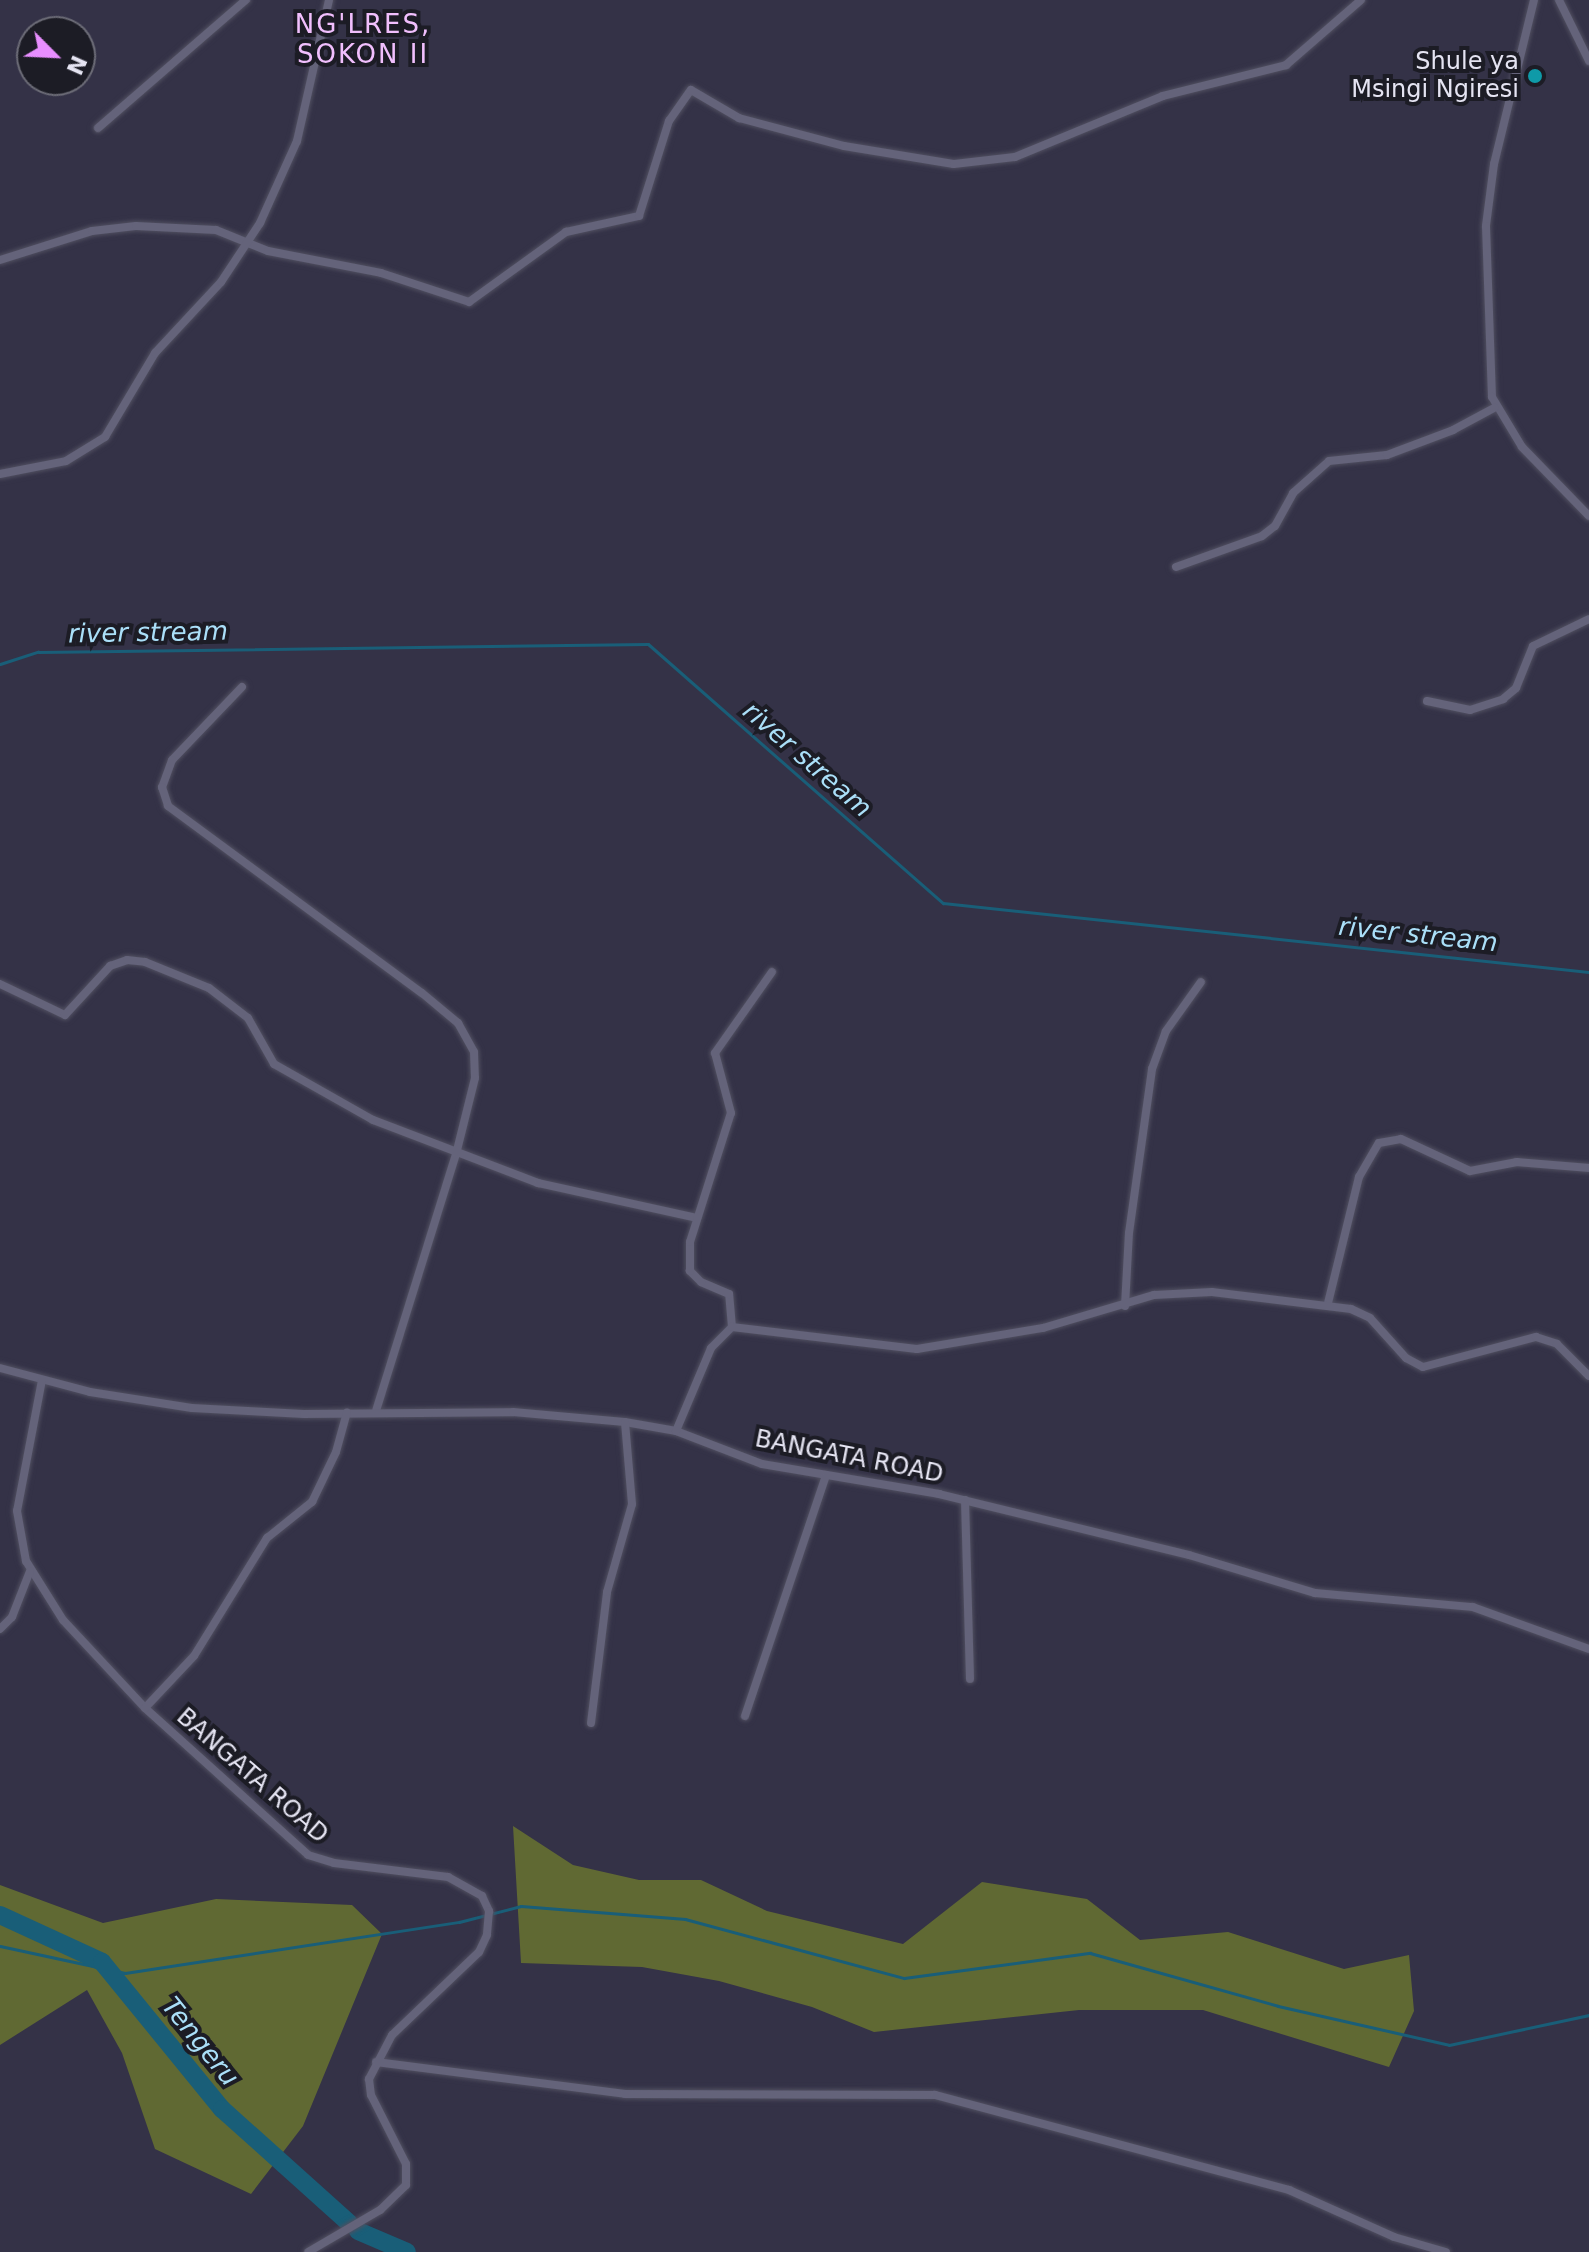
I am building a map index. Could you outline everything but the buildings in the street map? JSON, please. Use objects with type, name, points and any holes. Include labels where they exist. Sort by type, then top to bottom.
[{"type":"street","points":[[98,128],[246,0]]},
{"type":"street","points":[[0,474],[66,461],[105,437],[155,353],[208,300],[248,243],[297,141],[328,0]]},
{"type":"street","points":[[0,260],[52,241],[127,226],[216,230],[248,243],[381,273],[469,302],[566,232],[639,216],[669,121],[691,90],[739,118],[844,146],[954,164],[1015,157],[1163,96],[1286,65],[1361,0]]},
{"type":"street","points":[[1534,0],[1494,164],[1486,226],[1494,408],[1522,447],[1589,516]]},
{"type":"street","points":[[1559,0],[1589,61]]},
{"type":"street","points":[[1176,567],[1262,536],[1275,526],[1293,493],[1329,461],[1387,455],[1475,420],[1494,408]]},
{"type":"street","points":[[1427,701],[1470,710],[1503,699],[1516,688],[1533,646],[1589,619]]},
{"type":"street","points":[[242,687],[172,760],[163,796],[181,816],[458,1023],[474,1052],[475,1078],[456,1154],[376,1411]]},
{"type":"street","points":[[0,984],[65,1015],[110,966],[127,960],[166,970],[234,1005],[256,1029],[274,1064],[302,1083],[373,1120],[538,1183],[697,1218]]},
{"type":"street","points":[[732,1327],[729,1294],[701,1282],[690,1271],[697,1218],[731,1113],[715,1053],[772,972]]},
{"type":"street","points":[[1125,1306],[1129,1233],[1152,1069],[1166,1031],[1201,982]]},
{"type":"street","points":[[1328,1303],[1359,1177],[1379,1143],[1401,1139],[1470,1171],[1536,1161],[1589,1168]]},
{"type":"street","points":[[732,1327],[903,1350],[1043,1328],[1154,1295],[1212,1292],[1328,1303],[1370,1318],[1406,1358],[1423,1367],[1536,1337],[1566,1351],[1589,1376]]},
{"type":"street","points":[[676,1431],[711,1348],[732,1327]]},
{"type":"street","name":"BANGATA ROAD","points":[[0,1368],[42,1380],[179,1407],[347,1412],[513,1412],[625,1422],[676,1431],[762,1464],[965,1500],[1189,1555],[1315,1593],[1473,1607],[1589,1649]]},
{"type":"street","name":"BANGATA ROAD","points":[[42,1380],[17,1502],[19,1536],[30,1571],[63,1620],[145,1708],[308,1855],[334,1863],[448,1877],[482,1896],[489,1923],[479,1952],[392,2035],[376,2062]]},
{"type":"street","points":[[145,1708],[194,1656],[267,1538],[312,1502],[336,1452],[347,1412]]},
{"type":"street","points":[[591,1723],[607,1592],[632,1504],[625,1422]]},
{"type":"street","points":[[745,1716],[826,1475]]},
{"type":"street","points":[[965,1500],[970,1679]]},
{"type":"street","points":[[0,1629],[21,1600],[30,1571]]},
{"type":"street","points":[[308,2252],[380,2210],[406,2185],[406,2164],[371,2095],[369,2079],[376,2062],[625,2094],[935,2095],[1289,2190],[1394,2237],[1446,2252]]},
{"type":"green space","points":[[513,1826],[573,1865],[639,1880],[701,1880],[767,1911],[903,1944],[982,1882],[1087,1899],[1140,1940],[1228,1932],[1344,1969],[1409,1955],[1414,2011],[1389,2067],[1203,2010],[1079,2010],[874,2032],[812,2007],[719,1981],[642,1967],[521,1963]]},
{"type":"green space","points":[[0,1885],[103,1923],[216,1899],[352,1905],[382,1934],[303,2126],[251,2194],[155,2149],[122,2053],[87,1990],[0,2045]]},
{"type":"waterway","name":"river stream","points":[[0,664],[38,652],[648,644],[943,903],[1589,972]]},
{"type":"waterway","points":[[0,1946],[125,1973],[459,1922],[521,1906],[685,1919],[904,1978],[1090,1953],[1278,2006],[1449,2045],[1589,2015]]},
{"type":"waterway","name":"Tengeru","points":[[0,1915],[102,1962],[222,2109],[349,2223]]},
{"type":"waterway","name":"Tengeru","points":[[358,2231],[407,2252]]},
{"type":"place","name":"Shule ya Msingi Ngiresi","points":[[1535,76]]},
{"type":"district","name":"NG'LRES, SOKON II","points":[[363,40]]}]
